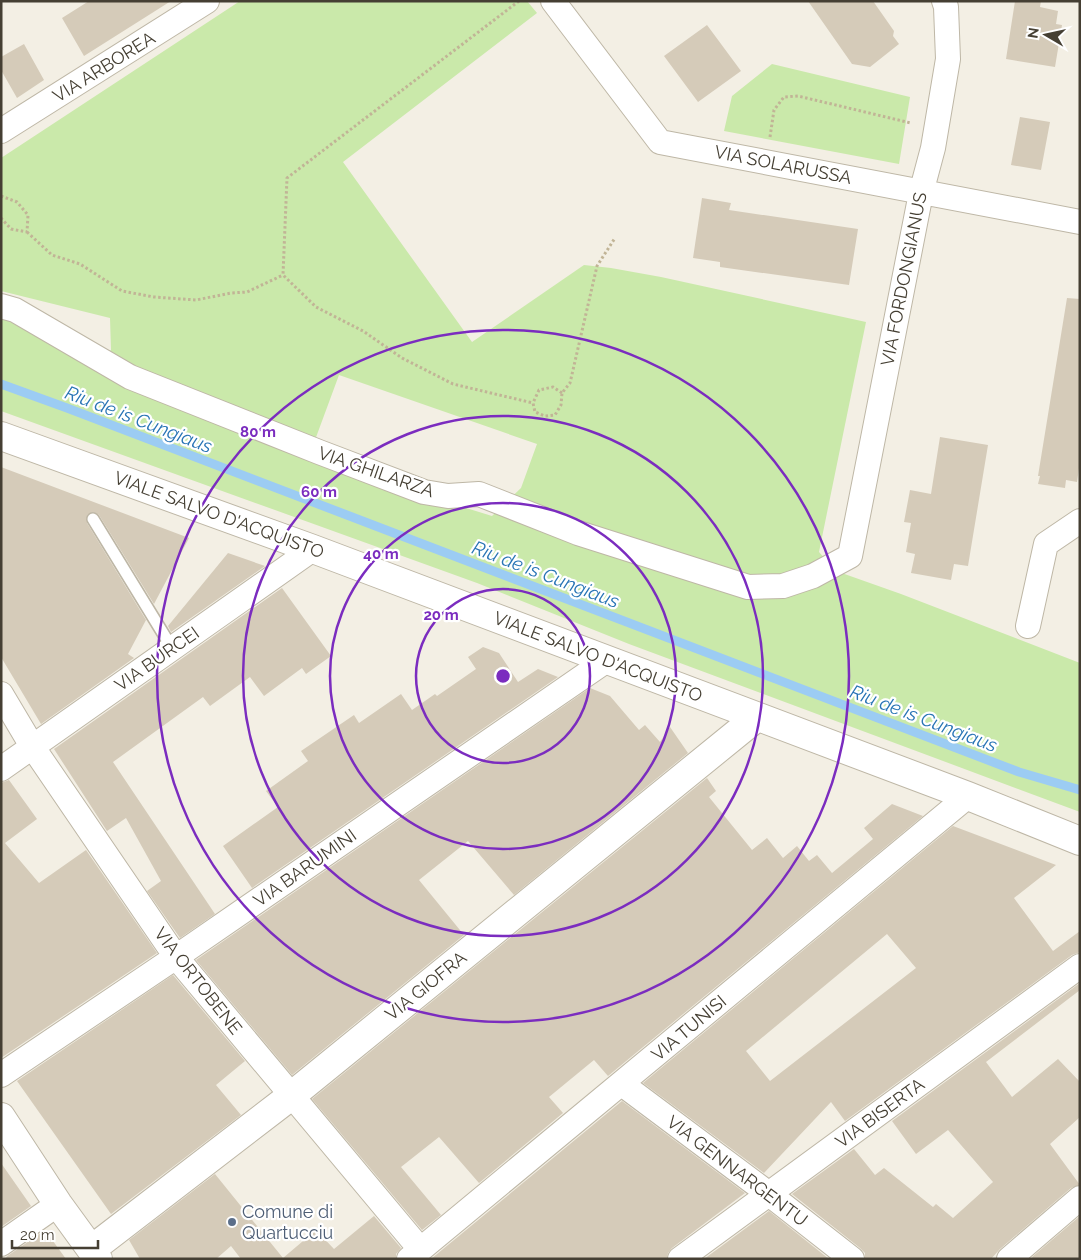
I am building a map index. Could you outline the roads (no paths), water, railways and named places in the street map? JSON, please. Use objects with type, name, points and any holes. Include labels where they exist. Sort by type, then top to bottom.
[{"type":"street","name":"VIA ARBOREA","points":[[1,131],[183,8],[207,1]]},
{"type":"street","name":"VIA SOLARUSSA","points":[[553,1],[660,142],[1080,222]]},
{"type":"street","name":"VIA FORDONGIANUS","points":[[850,556],[921,193],[933,148],[948,59],[946,7],[944,1]]},
{"type":"street","name":"VIA GHILARZA","points":[[1,306],[15,310],[130,377],[424,492],[448,496],[479,494],[578,533],[748,587],[783,586],[813,576],[850,556]]},
{"type":"street","name":"VIALE SALVO D'ACQUISTO","points":[[1,436],[313,549],[968,796],[1080,842]]},
{"type":"street","points":[[1028,626],[1046,544],[1080,520]]},
{"type":"street","name":"VIA BURCEI","points":[[1,769],[313,549]]},
{"type":"street","name":"VIA BARUMINI","points":[[1,1075],[176,957],[607,660]]},
{"type":"street","name":"VIA ORTOBENE","points":[[1,694],[32,746],[176,957],[291,1096],[414,1254]]},
{"type":"street","name":"VIA GIOFRA","points":[[95,1254],[758,717]]},
{"type":"street","name":"VIA TUNISI","points":[[414,1254],[622,1084],[968,796]]},
{"type":"street","name":"VIA BISERTA","points":[[680,1259],[1080,966]]},
{"type":"street","name":"VIA GENNARGENTU","points":[[622,1084],[852,1259]]},
{"type":"street","points":[[1,1117],[58,1204],[95,1254]]},
{"type":"street","points":[[1009,1259],[1080,1198]]},
{"type":"street","points":[[1,1244],[58,1204]]},
{"type":"lane","points":[[93,519],[172,648]]},
{"type":"waterway","name":"Riu de is Cungiaus","points":[[1,384],[1019,772],[1080,790]]},
{"type":"place","name":"Comune di Quartucciu","points":[[232,1222]]}]
